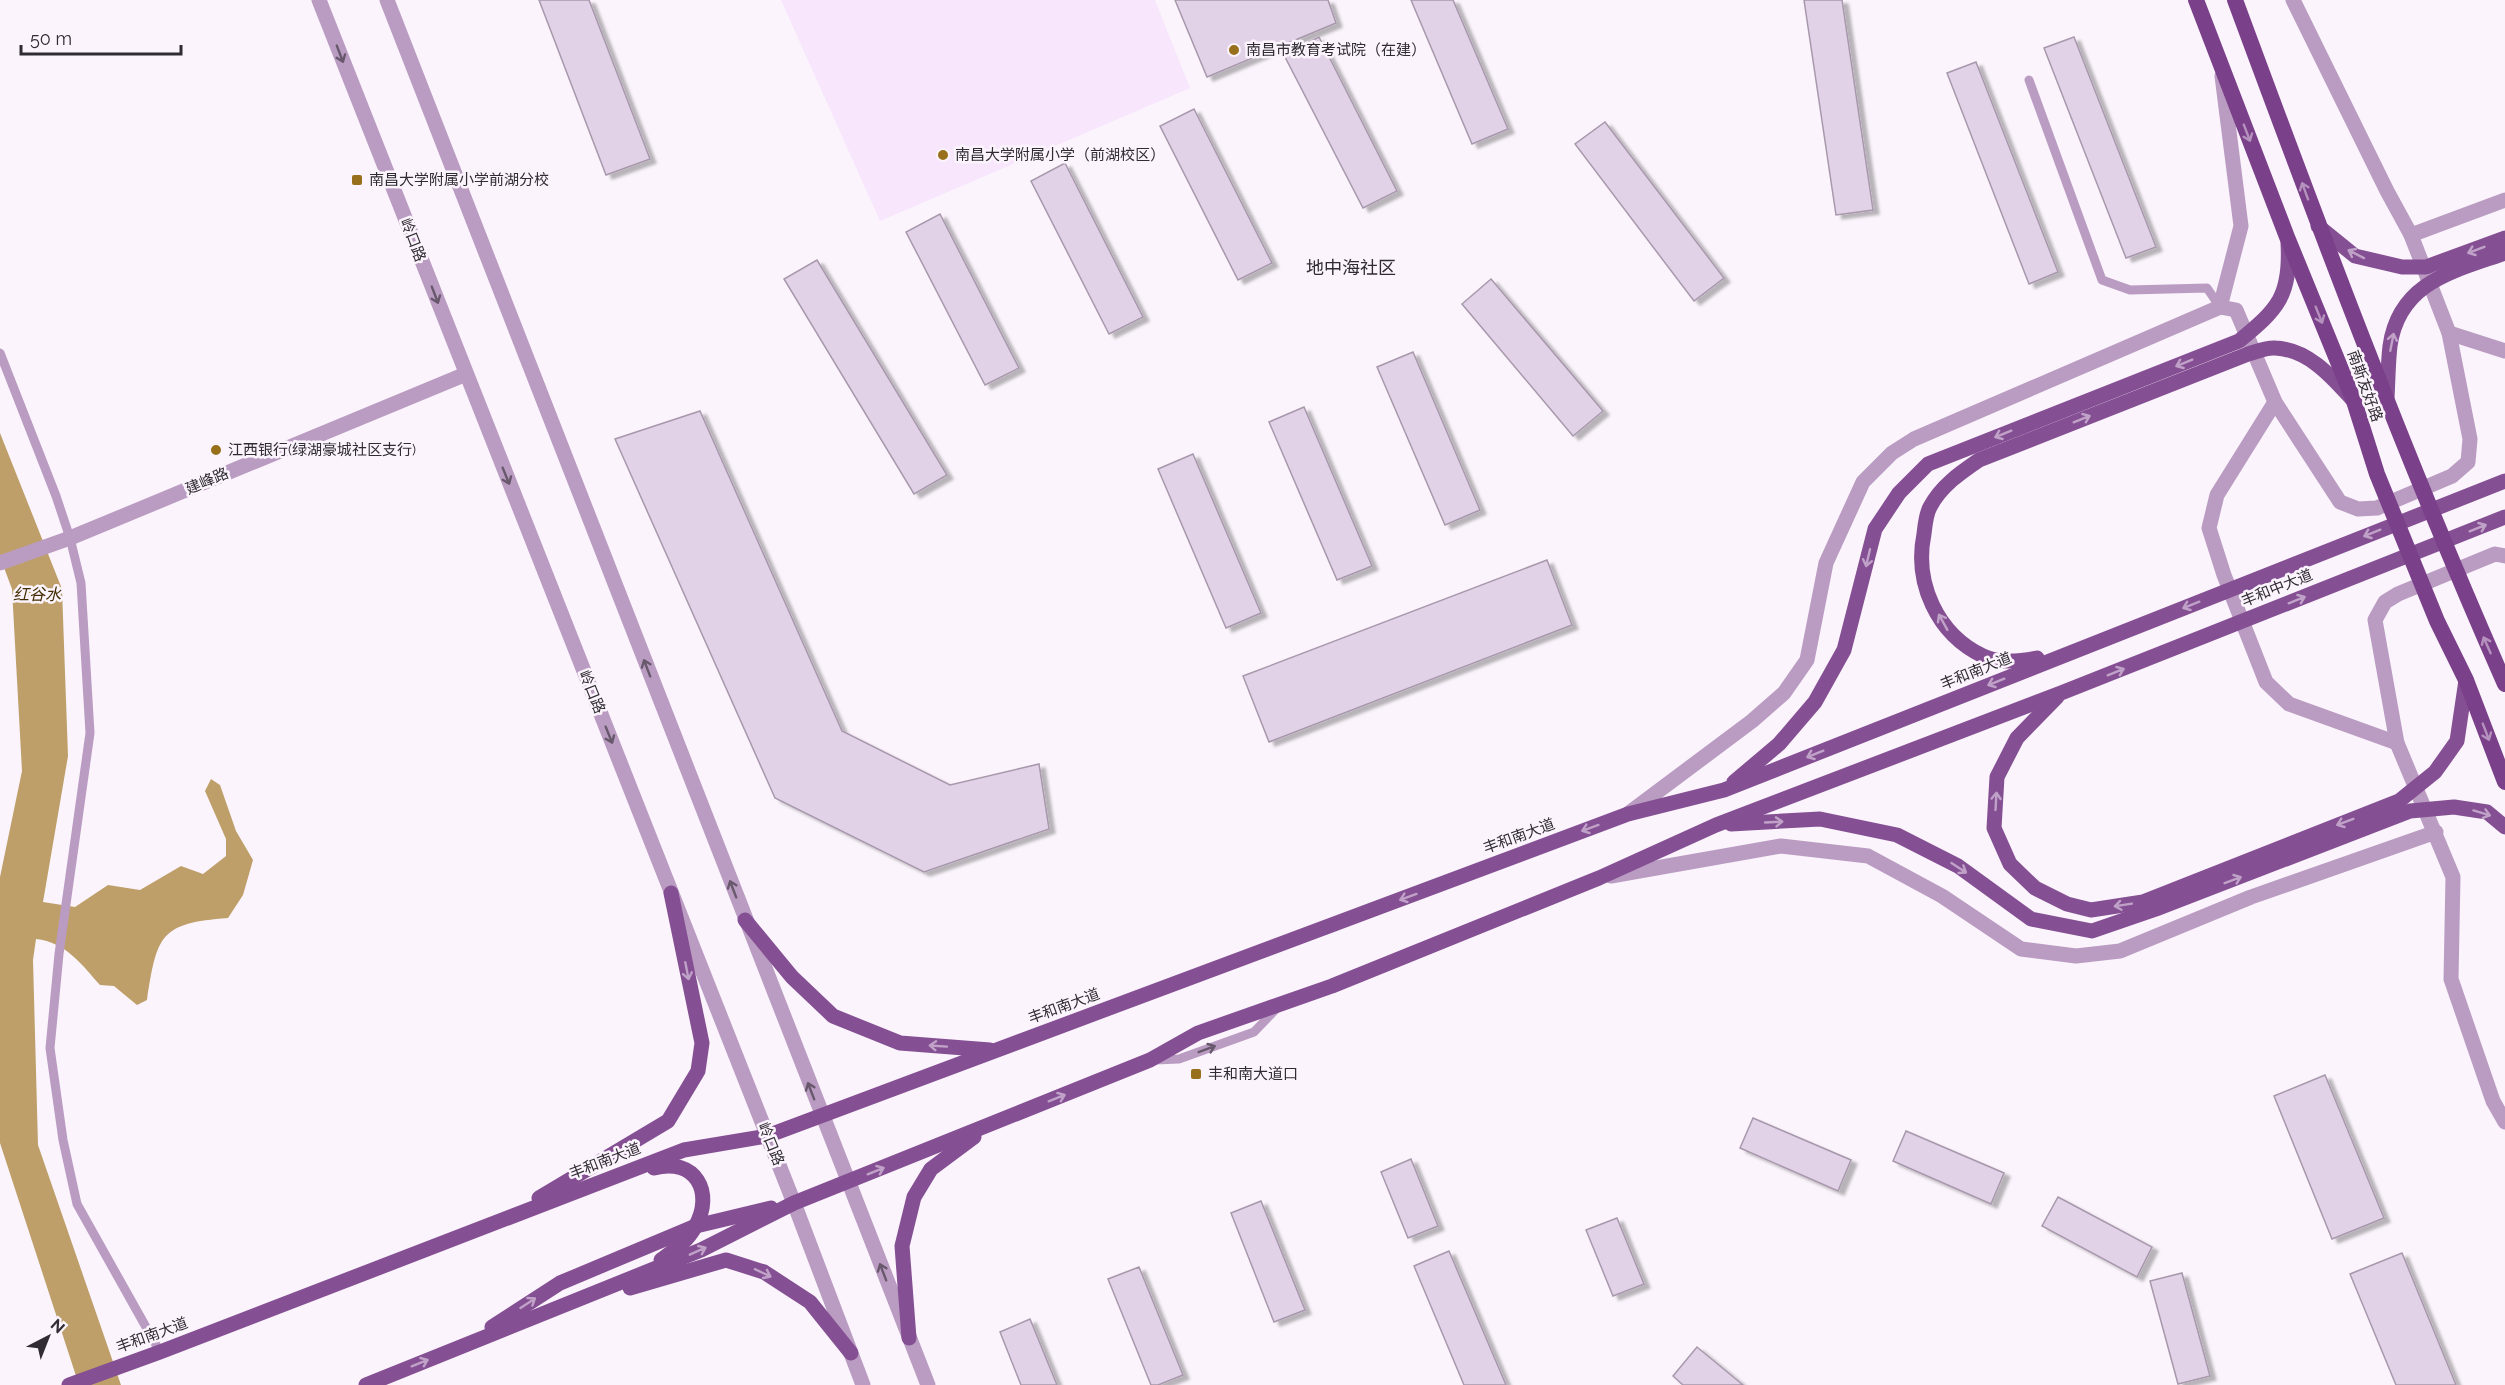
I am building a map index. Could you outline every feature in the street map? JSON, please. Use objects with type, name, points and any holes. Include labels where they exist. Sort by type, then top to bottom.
[{"type":"highway","name":"南斯友好路","points":[[2196,0],[2287,237],[2354,401],[2377,474],[2437,621],[2466,680],[2505,782]]},
{"type":"highway","name":"南斯友好路","points":[[2235,0],[2318,226],[2387,398],[2409,461],[2469,606],[2504,681]]},
{"type":"main road","points":[[2318,226],[2355,256],[2402,267],[2448,267],[2505,253]]},
{"type":"main road","points":[[2070,652],[2018,662],[1984,657],[1949,632],[1924,588],[1920,551],[1929,508],[1952,479],[1979,460],[2243,348],[2267,318],[2284,290],[2289,270],[2287,237]]},
{"type":"main road","points":[[2387,398],[2390,345],[2398,317],[2417,293],[2448,267],[2505,238]]},
{"type":"main road","points":[[1724,790],[1779,744],[1815,702],[1844,650],[1875,529],[1899,493],[1928,464],[2243,348],[2275,348],[2303,355],[2326,371],[2354,401]]},
{"type":"main road","name":"丰和中大道","points":[[2070,652],[2505,481]]},
{"type":"main road","name":"丰和中大道","points":[[2061,693],[2505,517]]},
{"type":"main road","name":"丰和南大道","points":[[69,1385],[684,1150],[767,1136],[1628,814],[1724,790],[2070,652]]},
{"type":"main road","points":[[1716,825],[1820,819],[1897,835],[1958,866],[2031,919],[2092,931],[2156,909],[2405,806],[2435,772],[2457,741],[2466,680]]},
{"type":"main road","points":[[2061,693],[2017,738],[1997,777],[1994,828],[2010,864],[2035,888],[2067,904],[2091,910],[2143,902],[2405,806],[2454,807],[2487,812],[2505,827]]},
{"type":"main road","points":[[366,1385],[702,1250],[794,1203],[1150,1060],[1198,1033],[1279,1006],[1599,878],[1716,825],[2061,693]]},
{"type":"main road","points":[[499,1221],[668,1121],[698,1071],[702,1043],[671,893]]},
{"type":"main road","points":[[745,920],[792,977],[833,1016],[900,1043],[996,1050]]},
{"type":"main road","points":[[909,1338],[902,1246],[914,1197],[931,1169],[991,1124]]},
{"type":"main road","points":[[603,1181],[670,1164],[694,1174],[700,1183],[704,1202],[696,1226],[684,1243],[642,1274]]},
{"type":"main road","points":[[462,1347],[560,1283],[696,1226],[794,1203]]},
{"type":"main road","points":[[546,1312],[726,1260],[764,1272],[810,1302],[850,1353]]},
{"type":"street","name":"岭口路","points":[[319,0],[794,1203],[862,1385]]},
{"type":"street","points":[[387,0],[928,1385]]},
{"type":"street","points":[[1628,814],[1752,721],[1784,693],[1807,660],[1826,563],[1863,482],[1892,453],[1914,439],[2220,307],[2236,310],[2275,402],[2340,502],[2358,509],[2377,508],[2452,476],[2468,462],[2470,439],[2449,333],[2411,235],[2293,0]]},
{"type":"street","points":[[2220,62],[2241,226],[2220,307]]},
{"type":"street","points":[[2411,235],[2505,200]]},
{"type":"street","points":[[2449,333],[2505,351]]},
{"type":"street","name":"建峰路","points":[[0,563],[70,538],[466,374]]},
{"type":"street","points":[[2275,402],[2217,495],[2209,528],[2224,575],[2266,682],[2289,704],[2397,743]]},
{"type":"street","points":[[2505,556],[2495,554],[2398,594],[2385,602],[2375,620],[2397,743],[2453,877],[2451,979],[2493,1101],[2505,1122]]},
{"type":"street","points":[[1599,878],[1781,846],[1868,856],[1942,896],[2021,949],[2076,956],[2120,951],[2251,897],[2436,832]]},
{"type":"lane","points":[[2029,80],[2102,280],[2130,290],[2207,288],[2220,307]]},
{"type":"lane","points":[[0,353],[70,538],[81,583],[90,733],[59,954],[50,1048],[63,1140],[77,1204],[160,1352]]},
{"type":"shaded area","name":"南昌大学附属小学（前湖校区）","points":[[781,0],[1155,0],[1190,88],[880,221]]},
{"type":"water","name":"红谷水","points":[[0,433],[62,589],[68,756],[43,902],[75,907],[108,885],[140,890],[181,866],[203,874],[226,856],[226,839],[205,791],[211,779],[220,785],[236,831],[253,860],[243,895],[228,918],[188,924],[175,929],[166,936],[154,960],[147,1000],[137,1005],[114,986],[100,985],[80,962],[65,950],[47,941],[36,939],[33,960],[38,1145],[121,1385],[79,1385],[0,1143],[0,877],[22,771],[12,589],[0,557]]},
{"type":"building","points":[[539,0],[589,0],[650,159],[606,175]]},
{"type":"building","name":"南昌市教育考试院（在建）","points":[[1175,0],[1328,0],[1336,23],[1207,77]]},
{"type":"building","points":[[1411,0],[1453,0],[1508,129],[1472,144]]},
{"type":"building","points":[[1804,0],[1842,0],[1873,210],[1836,215]]},
{"type":"building","points":[[1319,37],[1397,191],[1363,208],[1284,55]]},
{"type":"building","points":[[2074,37],[2156,247],[2126,258],[2044,48]]},
{"type":"building","points":[[1976,62],[2058,272],[2029,284],[1947,73]]},
{"type":"building","points":[[1194,109],[1272,263],[1238,280],[1160,126]]},
{"type":"building","points":[[1605,122],[1724,278],[1694,301],[1575,144]]},
{"type":"building","points":[[1065,163],[1143,317],[1109,334],[1031,181]]},
{"type":"building","points":[[940,214],[1019,368],[985,385],[906,232]]},
{"type":"building","points":[[817,260],[947,475],[914,494],[784,279]]},
{"type":"building","points":[[1491,279],[1603,411],[1573,436],[1462,304]]},
{"type":"building","points":[[1413,352],[1480,510],[1445,525],[1377,367]]},
{"type":"building","points":[[1304,407],[1372,566],[1337,580],[1269,422]]},
{"type":"building","points":[[700,411],[842,731],[950,785],[1039,764],[1049,829],[924,872],[775,798],[615,439]]},
{"type":"building","points":[[1193,454],[1261,613],[1226,628],[1158,469]]},
{"type":"building","points":[[1547,560],[1572,625],[1269,742],[1243,676]]},
{"type":"building","points":[[2325,1075],[2384,1218],[2332,1239],[2274,1096]]},
{"type":"building","points":[[1753,1118],[1851,1160],[1838,1191],[1740,1148]]},
{"type":"building","points":[[1906,1131],[2004,1173],[1991,1204],[1893,1161]]},
{"type":"building","points":[[1411,1159],[1438,1226],[1408,1238],[1381,1172]]},
{"type":"building","points":[[2058,1197],[2152,1247],[2137,1277],[2042,1226]]},
{"type":"building","points":[[1261,1201],[1305,1310],[1274,1322],[1231,1213]]},
{"type":"building","points":[[1617,1218],[1644,1284],[1613,1296],[1586,1230]]},
{"type":"building","points":[[1449,1251],[1506,1385],[1464,1385],[1414,1266]]},
{"type":"building","points":[[2402,1253],[2456,1385],[2396,1385],[2350,1274]]},
{"type":"building","points":[[1139,1267],[1183,1375],[1158,1385],[1151,1385],[1108,1279]]},
{"type":"building","points":[[2182,1273],[2210,1376],[2178,1384],[2150,1281]]},
{"type":"building","points":[[1030,1319],[1057,1385],[1021,1385],[1000,1332]]},
{"type":"building","points":[[1697,1347],[1743,1385],[1683,1385],[1673,1376]]},
{"type":"place","name":"南昌市教育考试院（在建）","points":[[1234,50]]},
{"type":"place","name":"南昌大学附属小学（前湖校区）","points":[[943,155]]},
{"type":"place","name":"南昌大学附属小学前湖分校","points":[[357,180]]},
{"type":"place","name":"江西银行(绿湖豪城社区支行)","points":[[216,450]]},
{"type":"place","name":"丰和南大道口","points":[[1196,1074]]},
{"type":"district","name":"地中海社区","points":[[1351,267]]}]
